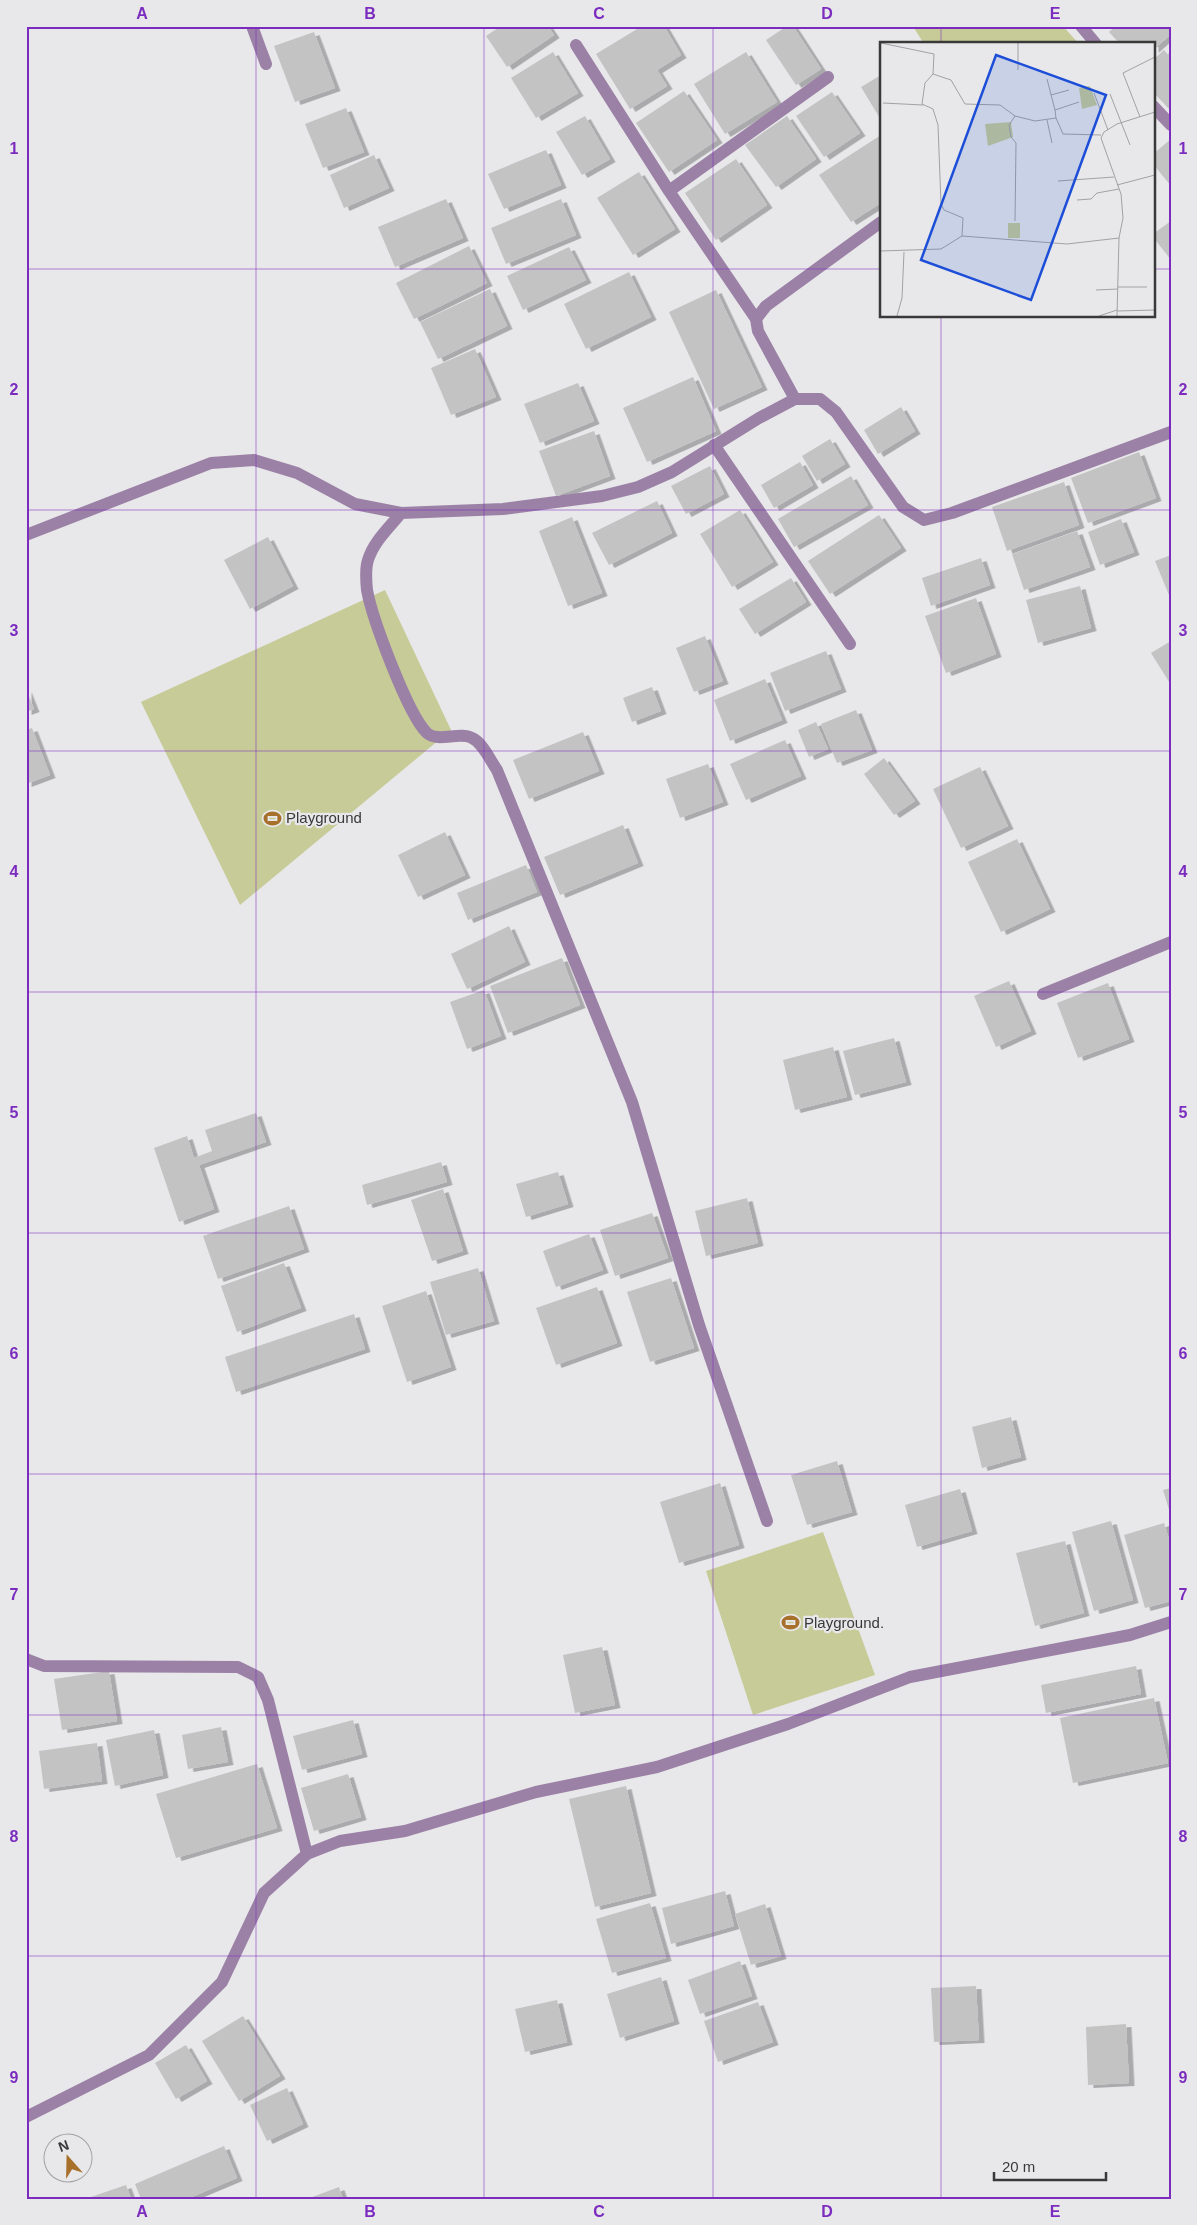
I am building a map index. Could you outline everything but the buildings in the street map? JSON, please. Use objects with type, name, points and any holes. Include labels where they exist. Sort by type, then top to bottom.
[{"type":"street","points":[[252,26],[266,64]]},
{"type":"street","points":[[1080,26],[1094,42]]},
{"type":"street","points":[[576,45],[669,191],[756,319],[758,331],[796,399]]},
{"type":"street","points":[[669,191],[828,78]]},
{"type":"street","points":[[1154,107],[1171,125]]},
{"type":"street","points":[[756,319],[766,306],[880,223]]},
{"type":"street","points":[[26,535],[211,463],[254,460],[297,473],[355,504],[401,513],[503,509],[602,496],[638,487],[672,472],[759,418],[796,399],[820,399],[836,412],[903,507],[924,520],[960,510],[1171,432]]},
{"type":"street","points":[[714,445],[850,644]]},
{"type":"street","points":[[401,513],[376,543],[368,560],[366,576],[376,624],[411,708],[427,733],[432,736],[464,736],[473,738],[484,750],[497,770],[632,1102],[699,1325],[767,1521]]},
{"type":"street","points":[[1043,994],[1171,942]]},
{"type":"street","points":[[26,2117],[149,2055],[222,1982],[264,1893],[307,1854],[340,1841],[405,1832],[536,1792],[657,1767],[788,1724],[910,1677],[1130,1635],[1171,1622]]},
{"type":"street","points":[[26,1659],[44,1666],[238,1667],[258,1677],[268,1700],[307,1854]]},
{"type":"green space","points":[[917,26],[1063,26],[1077,42],[923,42],[914,28]]},
{"type":"green space","name":"Playground","points":[[385,590],[451,730],[240,905],[141,702]]},
{"type":"green space","name":"Playground.","points":[[823,1532],[875,1675],[753,1715],[706,1571]]},
{"type":"place","name":"Playground","points":[[272,818]]},
{"type":"place","name":"Playground.","points":[[790,1623]]}]
